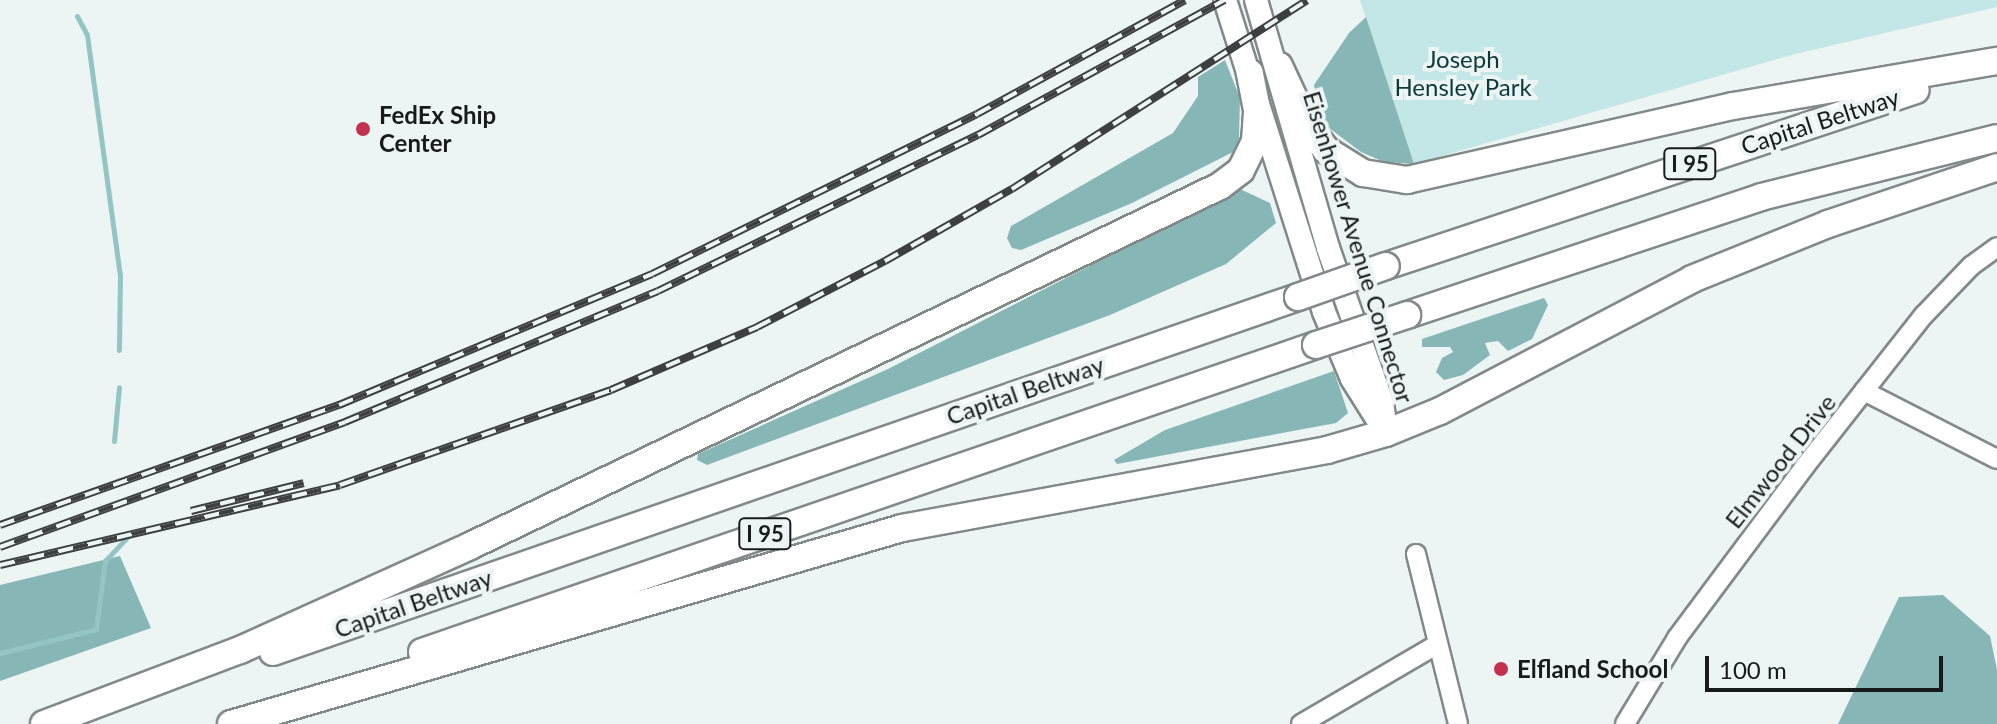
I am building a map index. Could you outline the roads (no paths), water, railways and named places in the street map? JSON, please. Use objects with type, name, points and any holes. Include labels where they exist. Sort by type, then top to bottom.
[{"type":"highway","points":[[1279,66],[1306,124],[1326,150],[1363,173],[1407,180],[1733,106],[1997,61]]},
{"type":"highway","name":"Capital Beltway","points":[[56,724],[1386,266],[1884,98],[1997,68]]},
{"type":"highway","points":[[44,724],[240,650],[470,546],[1220,186],[1241,170],[1255,141],[1257,110],[1250,73]]},
{"type":"highway","name":"Capital Beltway","points":[[214,724],[1316,345],[1761,197],[1997,138]]},
{"type":"highway","points":[[231,724],[902,528],[1327,450],[1386,433],[1440,411],[1692,279],[1828,224],[1997,167]]},
{"type":"main road","name":"Eisenhower Avenue Connector","points":[[1225,0],[1324,312],[1352,379],[1386,433]]},
{"type":"main road","name":"Eisenhower Avenue Connector","points":[[1256,0],[1279,66],[1328,248],[1382,402],[1386,433]]},
{"type":"street","name":"Elmwood Drive","points":[[1625,724],[1704,601],[1864,391],[1924,315],[1971,266],[1997,247]]},
{"type":"street","points":[[1864,391],[1997,459]]},
{"type":"street","points":[[1416,554],[1436,645],[1458,724]]},
{"type":"street","points":[[1301,724],[1436,645]]},
{"type":"waterway","points":[[77,16],[87,35],[120,275],[119,350]]},
{"type":"waterway","points":[[114,441],[119,387]]},
{"type":"waterway","points":[[0,653],[96,629],[105,561],[127,537]]},
{"type":"railway","points":[[0,525],[339,405],[652,274],[977,114],[1185,0]]},
{"type":"railway","points":[[0,547],[345,422],[658,291],[978,135],[1225,0]]},
{"type":"railway","points":[[0,565],[340,485],[611,390],[757,327],[885,261],[1012,189],[1307,0]]},
{"type":"railway","points":[[191,511],[304,483]]},
{"type":"place","name":"FedEx Ship Center","points":[[363,129]]},
{"type":"place","name":"Elfland School","points":[[1501,669]]},
{"type":"park label","name":"Joseph Hensley Park","points":[[1463,73]]}]
